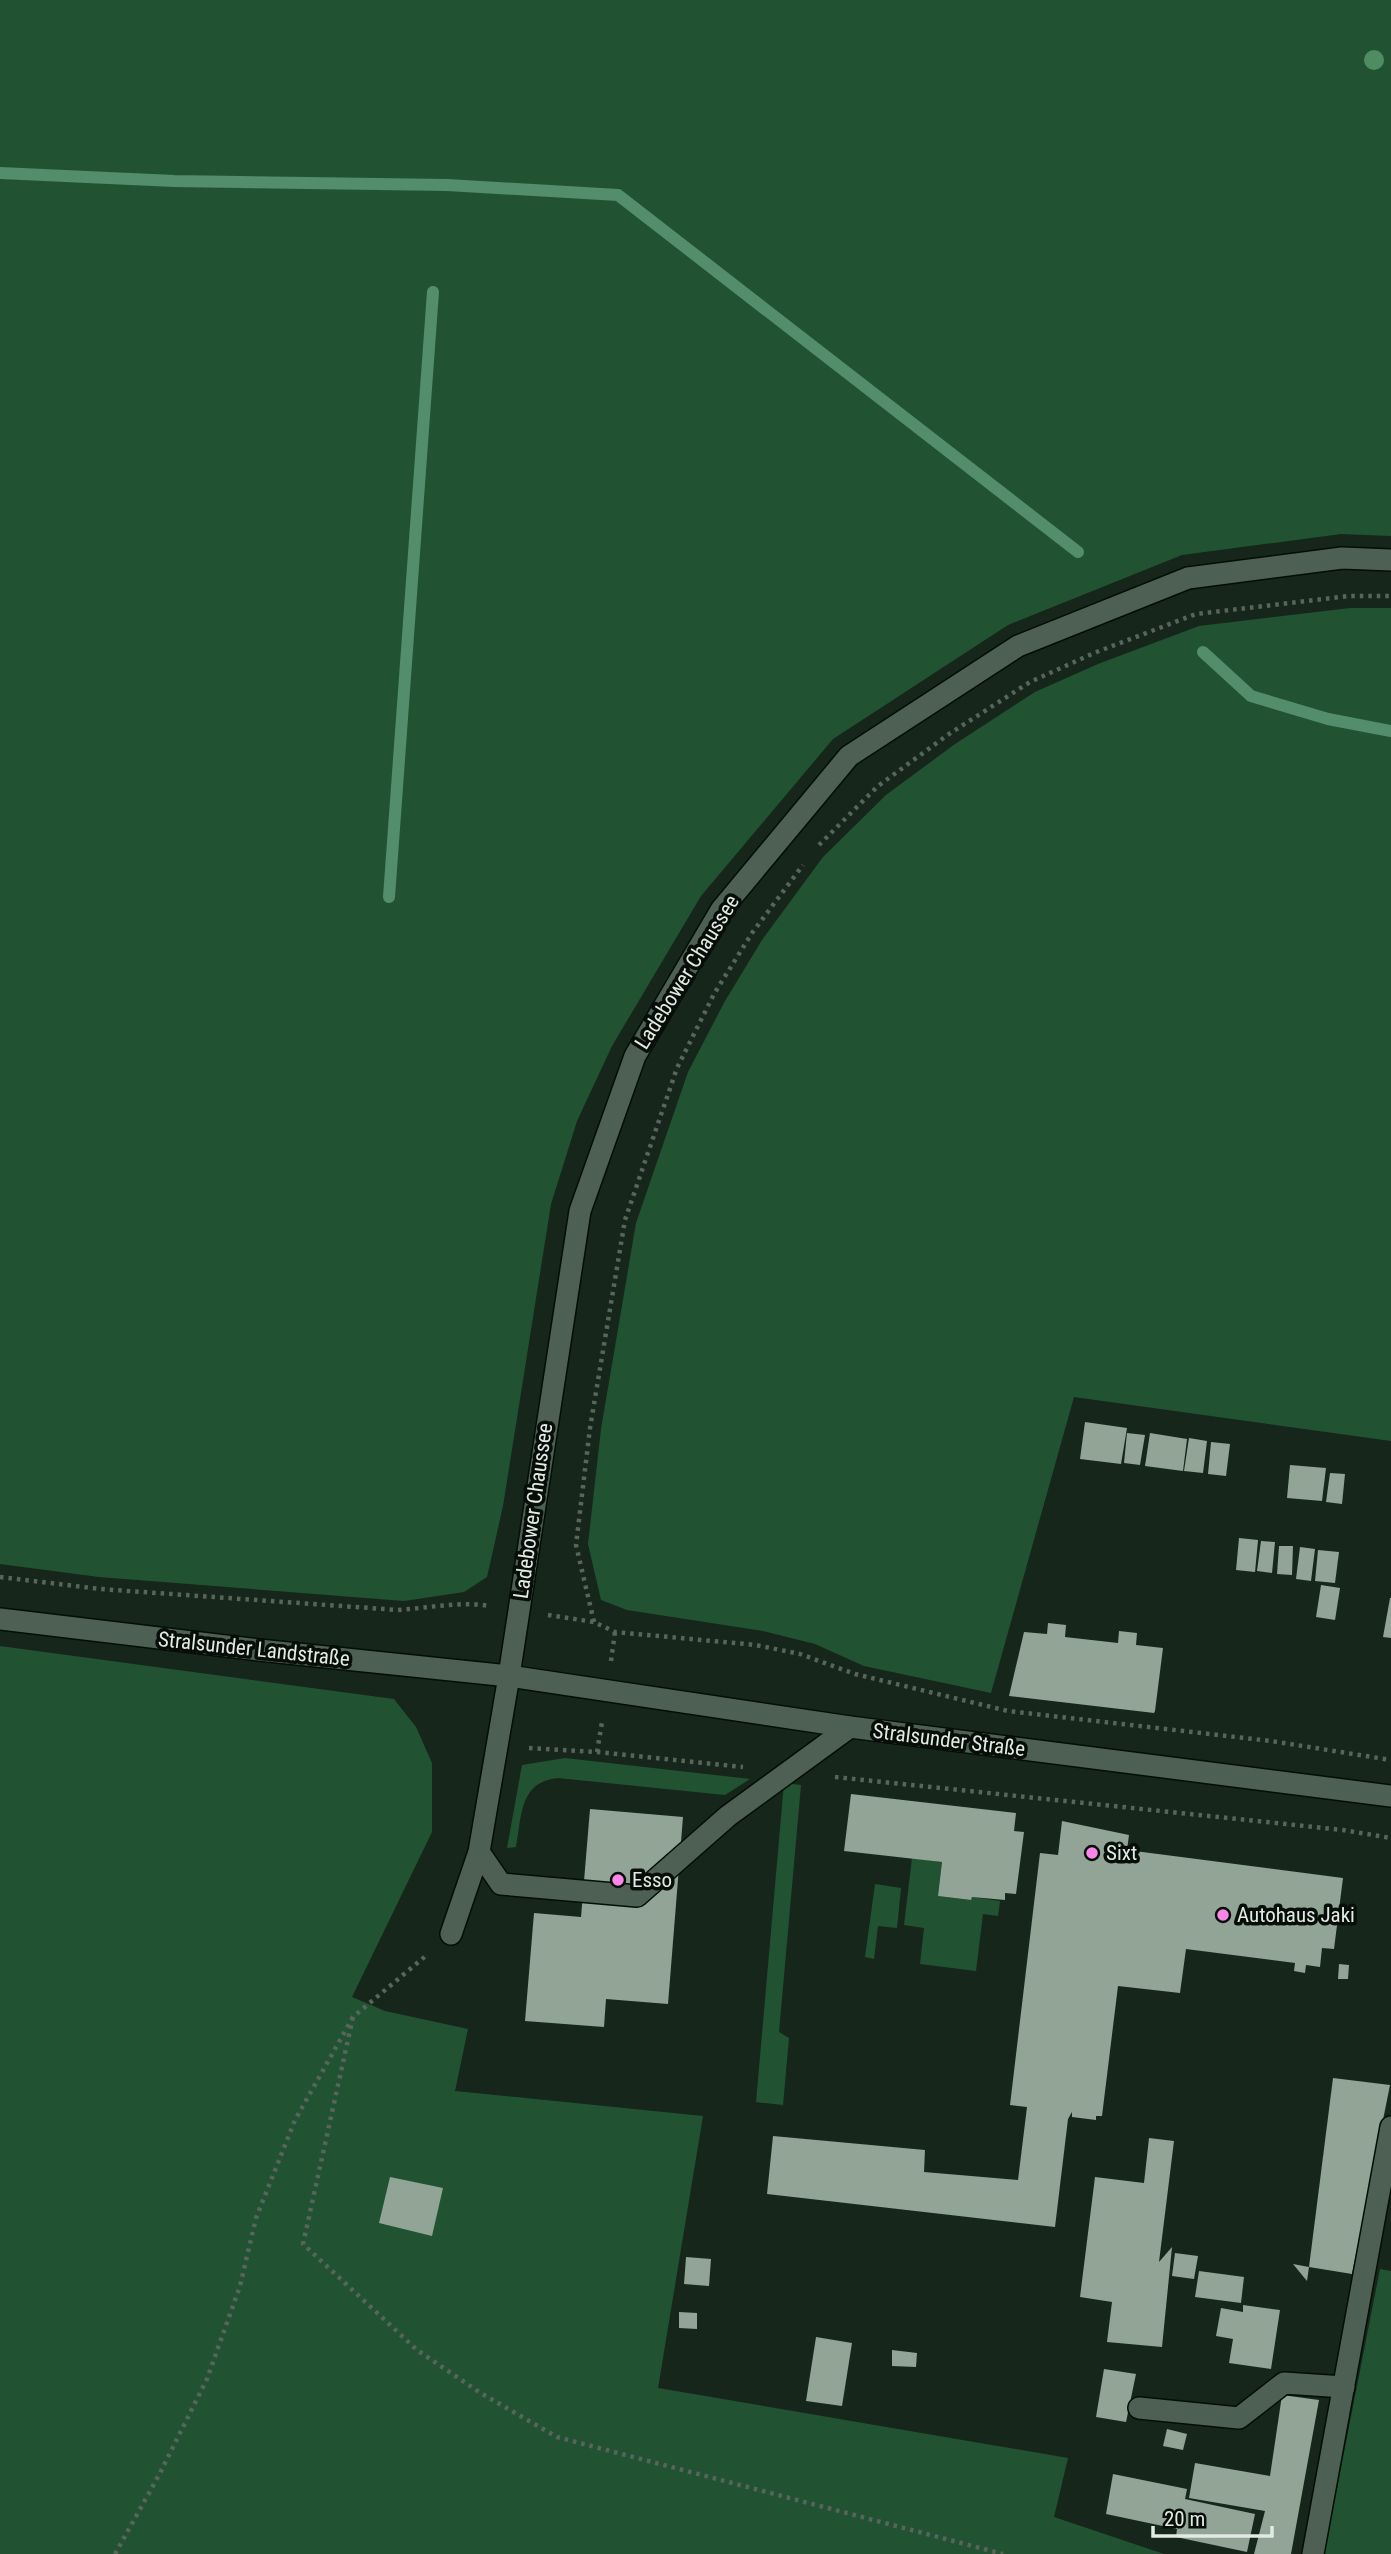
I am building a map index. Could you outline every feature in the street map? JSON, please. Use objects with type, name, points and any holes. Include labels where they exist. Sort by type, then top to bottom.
[{"type":"street","name":"Ladebower Chaussee","points":[[451,1934],[479,1852],[509,1676],[580,1211],[635,1056],[721,910],[849,756],[1018,646],[1188,578],[1342,558],[1391,560]]},
{"type":"street","name":"Stralsunder Landstraße","points":[[0,1619],[509,1676]]},
{"type":"street","name":"Stralsunder Straße","points":[[509,1676],[850,1727],[1391,1796]]},
{"type":"street","points":[[479,1852],[501,1884],[637,1896],[728,1816],[850,1727]]},
{"type":"street","points":[[1313,2554],[1391,2127]]},
{"type":"street","points":[[1139,2407],[1239,2418],[1284,2383],[1344,2387]]},
{"type":"path","points":[[814,850],[878,786],[949,734],[1030,682],[1094,653],[1196,614],[1349,596],[1391,596]]},
{"type":"path","points":[[594,1622],[576,1545],[590,1428],[625,1220],[677,1068],[715,995],[752,933],[806,860]]},
{"type":"path","points":[[0,1577],[100,1589],[398,1610],[470,1603],[594,1622],[615,1632],[757,1645],[800,1654],[855,1674],[1008,1711],[1280,1742],[1391,1760]]},
{"type":"path","points":[[497,1744],[1343,1830],[1391,1838]]},
{"type":"path","points":[[115,2554],[159,2475],[207,2379],[240,2286],[256,2218],[295,2120],[353,2017],[451,1934]]},
{"type":"path","points":[[353,2017],[303,2244],[417,2350],[479,2392],[557,2437],[1003,2554]]},
{"type":"green space","points":[[0,0],[1391,0],[1391,536],[1341,534],[1182,555],[1008,625],[833,739],[701,896],[612,1046],[577,1121],[551,1204],[503,1506],[487,1577],[464,1592],[404,1601],[99,1577],[0,1564]]},
{"type":"green space","points":[[1350,608],[1391,608],[1391,1441],[1074,1397],[991,1693],[864,1666],[815,1644],[763,1631],[627,1610],[601,1600],[588,1544],[601,1429],[636,1223],[688,1072],[725,1001],[762,940],[823,857],[886,795],[955,744],[1035,692],[1098,664],[1199,626]]},
{"type":"green space","points":[[0,1646],[394,1699],[416,1727],[432,1763],[432,1832],[352,1997],[385,2011],[468,2029],[455,2091],[703,2116],[658,2388],[1068,2458],[1054,2517],[1164,2554],[0,2554]]},
{"type":"green space","points":[[565,1758],[750,1779],[725,1795],[558,1778],[545,1781],[529,1793],[522,1813],[516,1847],[507,1848],[522,1765]]},
{"type":"green space","points":[[784,1783],[801,1785],[779,2032],[789,2038],[783,2105],[756,2102]]},
{"type":"green space","points":[[912,1858],[942,1862],[938,1896],[1000,1901],[998,1916],[983,1914],[976,1971],[920,1964],[924,1928],[904,1925]]},
{"type":"green space","points":[[875,1884],[901,1888],[897,1928],[878,1926],[874,1959],[865,1957]]},
{"type":"green space","points":[[1380,2269],[1391,2271],[1391,2554],[1324,2554]]},
{"type":"building","points":[[1085,1422],[1127,1428],[1121,1464],[1080,1459]]},
{"type":"building","points":[[1127,1433],[1145,1435],[1140,1465],[1124,1463]]},
{"type":"building","points":[[1150,1433],[1187,1439],[1183,1471],[1145,1466]]},
{"type":"building","points":[[1189,1438],[1207,1441],[1203,1473],[1184,1471]]},
{"type":"building","points":[[1211,1442],[1230,1444],[1226,1476],[1208,1474]]},
{"type":"building","points":[[1290,1465],[1326,1468],[1322,1501],[1287,1498]]},
{"type":"building","points":[[1330,1473],[1345,1474],[1342,1504],[1326,1502]]},
{"type":"building","points":[[1239,1538],[1258,1540],[1255,1572],[1236,1570]]},
{"type":"building","points":[[1261,1541],[1275,1542],[1272,1573],[1257,1571]]},
{"type":"building","points":[[1279,1546],[1293,1546],[1292,1575],[1277,1574]]},
{"type":"building","points":[[1300,1547],[1315,1549],[1311,1581],[1296,1579]]},
{"type":"building","points":[[1318,1550],[1339,1552],[1335,1583],[1315,1581]]},
{"type":"building","points":[[1321,1585],[1340,1588],[1335,1620],[1316,1617]]},
{"type":"building","points":[[1391,1598],[1391,1638],[1383,1637]]},
{"type":"building","points":[[1048,1623],[1066,1625],[1065,1637],[1118,1643],[1119,1631],[1137,1633],[1136,1645],[1163,1648],[1154,1713],[1009,1696],[1024,1632],[1047,1634]]},
{"type":"building","points":[[851,1794],[1016,1813],[1014,1831],[1024,1832],[1016,1894],[1005,1893],[1005,1900],[938,1896],[942,1862],[844,1851]]},
{"type":"building","points":[[590,1809],[683,1817],[668,2004],[606,1999],[604,2027],[525,2021],[534,1913],[581,1917]]},
{"type":"building","points":[[1062,1821],[1129,1835],[1127,1850],[1343,1878],[1334,1949],[1322,1948],[1320,1967],[1306,1965],[1305,1973],[1294,1971],[1295,1963],[1186,1949],[1180,1993],[1118,1986],[1102,2116],[1096,2116],[1096,2120],[1072,2117],[1072,2112],[1068,2119],[1055,2227],[767,2194],[773,2136],[925,2150],[924,2172],[1018,2180],[1027,2107],[1010,2105],[1040,1853],[1058,1855]]},
{"type":"building","points":[[1339,1964],[1349,1965],[1348,1979],[1338,1979]]},
{"type":"building","points":[[1333,2078],[1390,2085],[1352,2274],[1309,2267]]},
{"type":"building","points":[[1149,2138],[1174,2141],[1159,2262],[1172,2247],[1162,2347],[1107,2342],[1112,2302],[1080,2297],[1095,2177],[1144,2183]]},
{"type":"building","points":[[390,2177],[443,2188],[432,2236],[379,2223]]},
{"type":"building","points":[[1175,2253],[1198,2256],[1194,2279],[1172,2276]]},
{"type":"building","points":[[686,2257],[711,2259],[709,2286],[684,2284]]},
{"type":"building","points":[[1293,2264],[1309,2267],[1307,2281]]},
{"type":"building","points":[[1199,2271],[1244,2277],[1241,2303],[1195,2297]]},
{"type":"building","points":[[1243,2305],[1280,2310],[1271,2369],[1229,2363],[1233,2339],[1216,2336],[1221,2308],[1243,2312]]},
{"type":"building","points":[[679,2312],[697,2313],[697,2329],[679,2328]]},
{"type":"building","points":[[816,2337],[852,2343],[842,2406],[806,2401]]},
{"type":"building","points":[[892,2350],[917,2353],[916,2367],[892,2366]]},
{"type":"building","points":[[1104,2369],[1136,2374],[1126,2422],[1096,2417]]},
{"type":"building","points":[[1282,2395],[1319,2400],[1291,2554],[1254,2554],[1265,2511],[1189,2498],[1195,2463],[1270,2476]]},
{"type":"building","points":[[1167,2429],[1187,2434],[1183,2450],[1163,2446]]},
{"type":"building","points":[[1113,2474],[1187,2489],[1185,2499],[1255,2514],[1247,2552],[1176,2537],[1177,2529],[1106,2514]]},
{"type":"waterway","points":[[0,173],[174,181],[447,185],[618,195],[1078,552]]},
{"type":"waterway","points":[[389,897],[433,292]]},
{"type":"waterway","points":[[1203,652],[1251,696],[1328,719],[1391,731]]},
{"type":"place","name":"Sixt","points":[[1092,1853]]},
{"type":"place","name":"Esso","points":[[618,1880]]},
{"type":"place","name":"Autohaus Jaki","points":[[1223,1915]]}]
